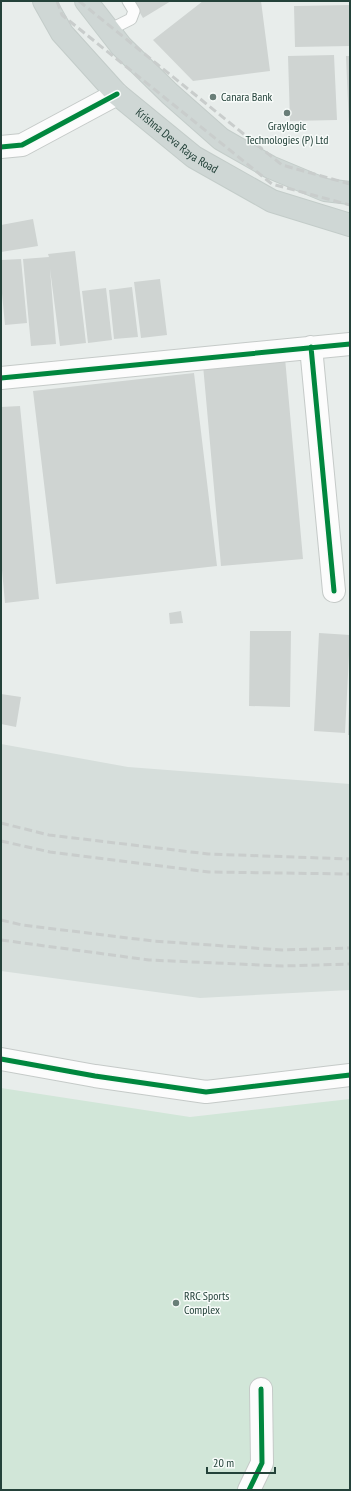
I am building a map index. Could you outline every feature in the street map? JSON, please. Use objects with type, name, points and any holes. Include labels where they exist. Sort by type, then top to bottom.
[{"type":"main road","name":"Krishna Deva Raya Road","points":[[44,1],[62,33],[117,94],[194,157],[272,201],[350,225]]},
{"type":"main road","points":[[86,1],[121,46],[170,94],[221,139],[270,167],[324,190],[350,193]]},
{"type":"street","points":[[1,147],[22,145],[117,94]]},
{"type":"street","points":[[1,378],[350,344]]},
{"type":"street","points":[[311,347],[334,591]]},
{"type":"street","points":[[1,1059],[95,1076],[206,1092],[350,1076]]},
{"type":"street","points":[[250,1490],[262,1463],[261,1389]]},
{"type":"lane","points":[[109,30],[131,19],[134,11],[128,1]]},
{"type":"shaded area","points":[[1,744],[128,767],[350,784],[350,990],[200,998],[1,971]]},
{"type":"green space","name":"RRC Sports Complex","points":[[1,1088],[190,1117],[350,1099],[350,1490],[1,1490]]},
{"type":"building","points":[[133,1],[171,1],[143,18]]},
{"type":"building","points":[[203,1],[261,1],[270,71],[193,81],[153,40]]},
{"type":"building","points":[[350,5],[350,46],[295,47],[294,6]]},
{"type":"building","points":[[334,55],[337,120],[290,121],[288,56]]},
{"type":"building","points":[[346,56],[350,56],[350,126],[349,126]]},
{"type":"building","points":[[33,219],[38,246],[1,252],[1,225]]},
{"type":"building","points":[[75,251],[86,343],[60,346],[50,269],[56,344],[31,346],[23,259],[49,257],[48,254]]},
{"type":"building","points":[[21,259],[27,323],[5,325],[1,283],[1,260]]},
{"type":"building","points":[[160,279],[167,335],[141,338],[134,282]]},
{"type":"building","points":[[132,287],[138,337],[114,339],[109,290]]},
{"type":"building","points":[[106,288],[112,340],[88,343],[82,291]]},
{"type":"building","points":[[285,358],[303,559],[221,566],[203,365]]},
{"type":"building","points":[[194,373],[217,566],[56,584],[33,391]]},
{"type":"building","points":[[20,406],[39,599],[5,603],[1,559],[1,407]]},
{"type":"building","points":[[181,611],[183,623],[170,624],[169,613]]},
{"type":"building","points":[[250,631],[291,631],[290,707],[249,706]]},
{"type":"building","points":[[319,633],[350,635],[345,733],[314,731]]},
{"type":"building","points":[[1,694],[21,697],[16,727],[1,724]]},
{"type":"building","points":[[349,704],[350,735],[348,735]]},
{"type":"railway","points":[[57,1],[62,15],[272,184],[350,205]]},
{"type":"railway","points":[[79,1],[282,165],[350,184]]},
{"type":"railway","points":[[1,823],[49,835],[208,854],[350,859]]},
{"type":"railway","points":[[1,841],[50,852],[209,872],[350,874]]},
{"type":"railway","points":[[1,920],[22,925],[153,941],[282,950],[350,948]]},
{"type":"railway","points":[[1,940],[149,960],[283,966],[350,964]]},
{"type":"cycle path","points":[[1,147],[22,145],[117,94]]},
{"type":"cycle path","points":[[1,378],[350,344]]},
{"type":"cycle path","points":[[311,347],[334,591]]},
{"type":"cycle path","points":[[1,1059],[95,1076],[206,1092],[350,1075]]},
{"type":"cycle path","points":[[249,1490],[262,1463],[261,1389]]},
{"type":"place","name":"Canara Bank","points":[[213,97]]},
{"type":"place","name":"Graylogic Technologies (P) Ltd","points":[[287,113]]},
{"type":"place","name":"RRC Sports Complex","points":[[176,1303]]}]
